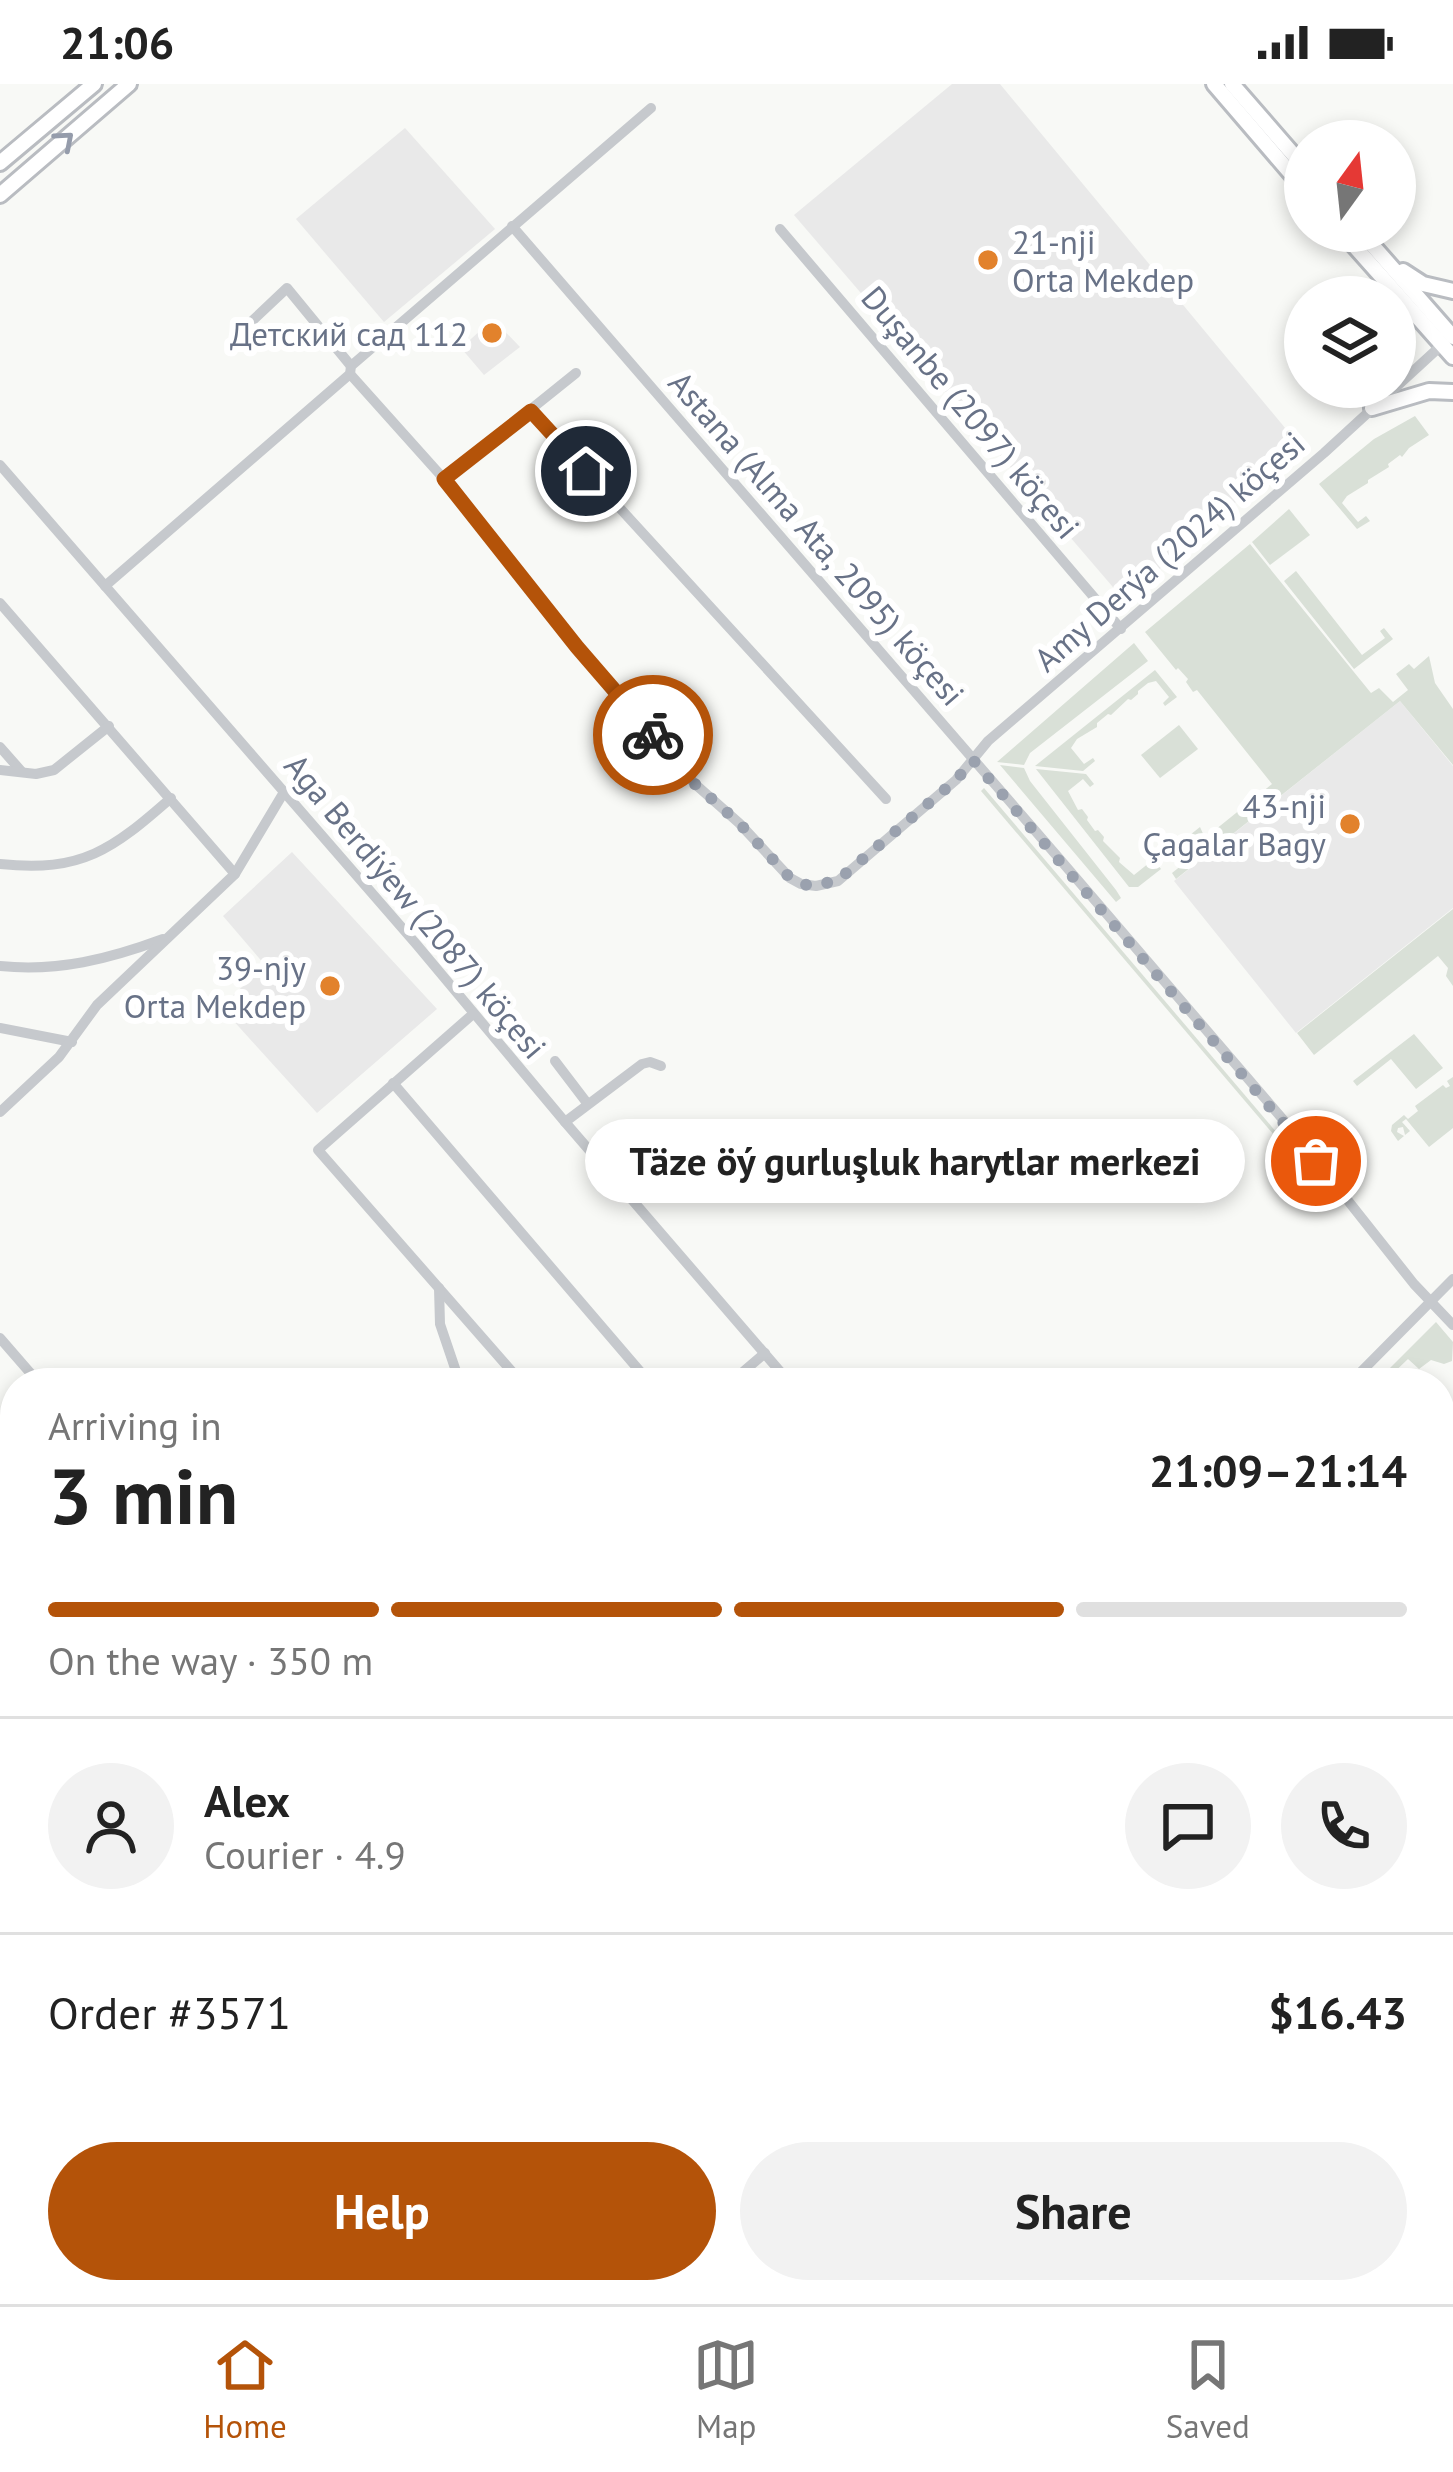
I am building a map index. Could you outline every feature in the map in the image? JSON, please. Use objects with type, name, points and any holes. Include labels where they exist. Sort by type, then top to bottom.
[{"type":"main road","points":[[0,164],[94,84]]},
{"type":"main road","points":[[0,195],[129,84]]},
{"type":"main road","points":[[1214,84],[1284,166]]},
{"type":"main road","points":[[1232,84],[1284,144]]},
{"type":"main road","points":[[1358,252],[1377,276]]},
{"type":"main road","points":[[1378,252],[1451,342]]},
{"type":"main road","points":[[1383,252],[1411,278],[1453,291]]},
{"type":"main road","points":[[1416,314],[1451,342]]},
{"type":"main road","points":[[1416,396],[1453,392]]},
{"type":"street","points":[[105,586],[651,108]]},
{"type":"street","name":"Astana (Alma Ata, 2095) köçesi","points":[[512,226],[1292,1130],[1414,1284],[1453,1325]]},
{"type":"street","name":"Duşanbe (2097) köçesi","points":[[780,229],[1121,629]]},
{"type":"street","name":"Amy Derýa (2024) köçesi","points":[[250,323],[287,288],[577,647],[695,784],[790,878],[815,886],[838,880],[956,780],[988,741],[1372,408]]},
{"type":"street","name":"Amy Derýa (2024) köçesi","points":[[1416,371],[1451,342]]},
{"type":"street","points":[[444,479],[576,374]]},
{"type":"street","points":[[531,411],[886,799]]},
{"type":"street","name":"Aga Berdiýew (2087) köçesi","points":[[0,465],[778,1368]]},
{"type":"street","points":[[0,603],[235,874]]},
{"type":"street","points":[[0,770],[36,774],[54,770],[109,726]]},
{"type":"street","points":[[0,747],[22,772]]},
{"type":"street","points":[[0,1112],[48,1070],[97,1006],[235,874],[284,792]]},
{"type":"street","points":[[0,864],[55,864],[95,855],[121,841],[171,798]]},
{"type":"street","points":[[0,966],[64,967],[166,938]]},
{"type":"street","points":[[473,1014],[319,1150],[510,1368]]},
{"type":"street","points":[[0,1028],[72,1042]]},
{"type":"street","points":[[555,1061],[587,1103]]},
{"type":"street","points":[[565,1122],[642,1064],[661,1066]]},
{"type":"street","points":[[393,1083],[637,1368]]},
{"type":"street","points":[[1365,1368],[1453,1280]]},
{"type":"street","points":[[439,1287],[440,1324],[455,1368]]},
{"type":"street","points":[[0,1338],[26,1368]]},
{"type":"street","points":[[748,1368],[765,1353]]},
{"type":"shaded area","name":"21-nji Orta Mekdep","points":[[952,84],[1000,84],[1300,446],[1124,600],[794,215]]},
{"type":"shaded area","points":[[405,128],[495,229],[384,322],[296,219]]},
{"type":"shaded area","name":"Детский сад 112","points":[[493,319],[520,347],[484,375],[461,348]]},
{"type":"shaded area","points":[[1415,416],[1429,435],[1342,503],[1358,522],[1366,516],[1370,521],[1357,529],[1319,484],[1374,439]]},
{"type":"shaded area","points":[[1289,509],[1310,535],[1270,565],[1252,542]]},
{"type":"shaded area","points":[[1250,544],[1371,693],[1379,688],[1393,702],[1408,690],[1396,674],[1409,664],[1414,669],[1429,656],[1435,683],[1453,709],[1453,765],[1400,701],[1176,879],[1172,873],[1182,865],[1178,860],[1182,856],[1168,848],[1200,827],[1205,838],[1272,784],[1145,632]]},
{"type":"shaded area","points":[[1296,571],[1362,655],[1385,638],[1380,631],[1384,628],[1393,639],[1354,669],[1284,581]]},
{"type":"shaded area","points":[[1134,643],[1148,661],[1030,753],[1024,765],[997,762]]},
{"type":"shaded area","points":[[1155,670],[1177,697],[1165,706],[1169,697],[1156,681],[1108,714],[1071,748],[1084,764],[1095,761],[1083,771],[1035,766]]},
{"type":"shaded area","name":"43-nji Çagalar Bagy","points":[[1400,701],[1453,766],[1453,908],[1296,1033],[1174,881]]},
{"type":"shaded area","points":[[1179,725],[1198,749],[1160,778],[1141,755]]},
{"type":"shaded area","points":[[1000,765],[1024,768],[1121,898],[1116,902]]},
{"type":"shaded area","points":[[1036,769],[1086,774],[1094,784],[1090,787],[1083,779],[1068,791],[1119,862],[1134,875],[1149,863],[1144,855],[1148,852],[1161,869],[1138,887],[1129,887]]},
{"type":"shaded area","points":[[984,788],[1277,1133],[981,791]]},
{"type":"shaded area","name":"39-njy Orta Mekdep","points":[[292,852],[437,1009],[317,1113],[221,1007],[265,965],[223,916]]},
{"type":"shaded area","points":[[1453,909],[1453,986],[1438,956],[1314,1055],[1297,1033]]},
{"type":"shaded area","points":[[1414,1034],[1443,1068],[1416,1089],[1391,1059],[1357,1086],[1353,1081]]},
{"type":"shaded area","points":[[1453,1077],[1453,1128],[1429,1147],[1406,1119],[1402,1122],[1410,1131],[1405,1135],[1403,1127],[1398,1128],[1404,1136],[1398,1141],[1392,1125],[1404,1115],[1408,1119],[1418,1111],[1415,1106],[1443,1085],[1450,1086],[1447,1081]]},
{"type":"shaded area","points":[[1436,1322],[1453,1342],[1452,1361],[1431,1360],[1418,1368],[1408,1359],[1399,1368],[1390,1368]]},
{"type":"way so far","points":[[653,735],[790,878],[815,886],[838,880],[956,780],[973,760],[1316,1161]]},
{"type":"place","name":"21-nji Orta Mekdep","points":[[988,260]]},
{"type":"place","name":"Детский сад 112","points":[[492,333]]},
{"type":"place","name":"43-nji Çagalar Bagy","points":[[1350,824]]},
{"type":"place","name":"39-njy Orta Mekdep","points":[[330,986]]},
{"type":"place","name":"Täze öý gurluşluk harytlar merkezi","points":[[1316,1161]]},
{"type":"route","points":[[586,471],[531,411],[444,479],[653,735]]}]
